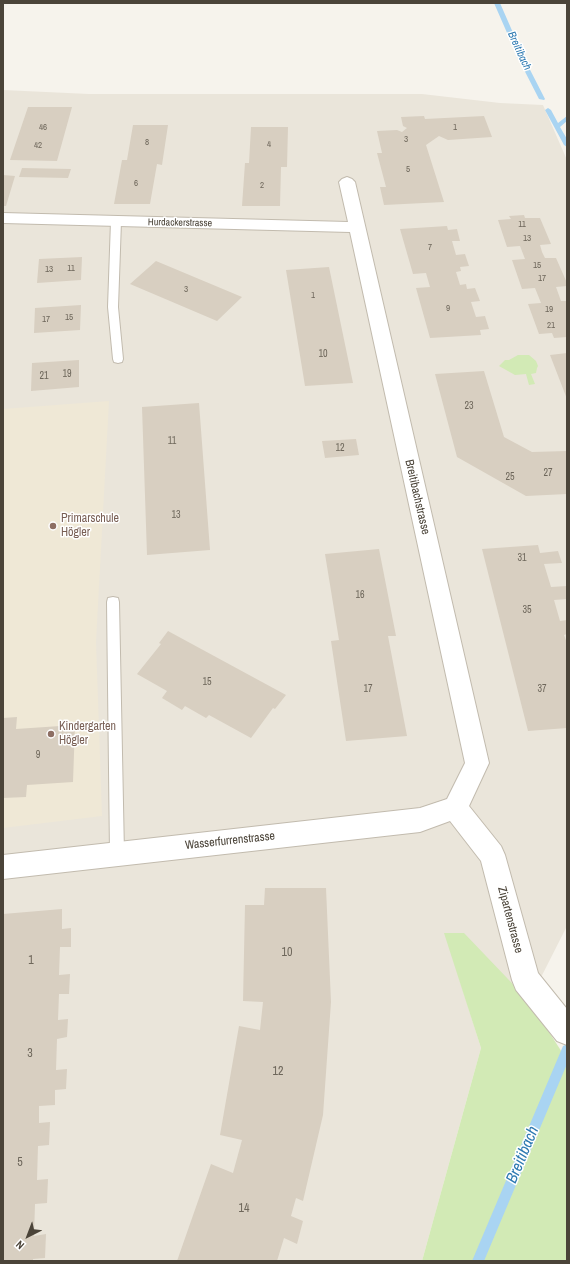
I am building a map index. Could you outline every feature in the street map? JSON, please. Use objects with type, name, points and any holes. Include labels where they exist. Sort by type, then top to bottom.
[{"type":"street","name":"Breitibachstrasse","points":[[347,182],[477,763],[455,808]]},
{"type":"street","name":"Hurdackerstrasse","points":[[3,218],[356,227]]},
{"type":"street","name":"Wasserfurrenstrasse","points":[[3,867],[420,820],[455,808]]},
{"type":"street","name":"Zipartenstrasse","points":[[455,808],[492,855],[526,980],[567,1031]]},
{"type":"lane","points":[[116,221],[113,307],[118,359]]},
{"type":"lane","points":[[113,602],[117,854]]},
{"type":"shaded area","points":[[3,90],[89,94],[422,94],[500,103],[543,105],[567,160],[567,926],[529,1001],[445,933],[481,1048],[422,1261],[3,1261]]},
{"type":"shaded area","points":[[109,401],[96,642],[102,816],[3,828],[3,409]]},
{"type":"green space","points":[[518,355],[529,355],[536,361],[538,366],[536,373],[531,374],[535,384],[529,385],[526,374],[515,375],[499,366],[505,360],[509,360]]},
{"type":"green space","points":[[444,933],[464,933],[529,1001],[567,1060],[567,1261],[422,1261],[481,1048]]},
{"type":"building","points":[[28,107],[72,107],[57,161],[10,160]]},
{"type":"building","points":[[424,116],[425,119],[484,116],[492,137],[448,140],[439,136],[426,145],[444,202],[384,205],[380,187],[386,187],[377,153],[382,153],[377,131],[397,130],[402,132],[407,128],[403,126],[401,117]]},
{"type":"building","points":[[133,125],[168,125],[162,165],[157,164],[150,204],[114,204],[122,160],[127,160]]},
{"type":"building","points":[[251,127],[288,127],[287,167],[281,167],[280,206],[242,206],[245,163],[249,163]]},
{"type":"building","points":[[22,168],[71,169],[68,178],[19,177]]},
{"type":"building","points":[[3,175],[15,176],[6,206],[3,206]]},
{"type":"building","points":[[524,215],[525,218],[540,218],[551,244],[540,245],[542,252],[545,258],[556,258],[567,283],[567,286],[556,287],[561,301],[567,301],[567,337],[554,338],[552,333],[539,334],[528,304],[541,303],[535,288],[522,289],[512,260],[525,259],[520,246],[507,247],[498,220],[511,219],[509,216]]},
{"type":"building","points":[[447,226],[448,230],[457,229],[460,241],[452,241],[456,255],[465,254],[469,266],[460,267],[461,271],[456,272],[460,285],[466,284],[467,289],[475,288],[480,301],[471,302],[476,317],[485,316],[489,329],[480,330],[481,335],[430,338],[416,288],[430,287],[426,273],[413,274],[400,229]]},
{"type":"building","points":[[82,257],[81,280],[37,283],[39,259]]},
{"type":"building","points":[[156,261],[242,297],[217,321],[130,284]]},
{"type":"building","points":[[329,267],[353,383],[305,386],[286,270]]},
{"type":"building","points":[[81,305],[80,330],[34,333],[35,308]]},
{"type":"building","points":[[567,353],[567,399],[550,355]]},
{"type":"building","points":[[79,360],[79,387],[31,391],[32,363]]},
{"type":"building","points":[[484,371],[504,437],[532,452],[567,451],[567,494],[526,496],[457,457],[435,374]]},
{"type":"building","points":[[199,403],[210,550],[147,555],[142,407]]},
{"type":"building","points":[[356,439],[359,455],[325,458],[322,441]]},
{"type":"building","points":[[538,545],[540,553],[558,551],[562,563],[544,564],[551,587],[567,586],[567,599],[554,600],[560,621],[567,620],[567,634],[564,635],[567,643],[567,728],[528,731],[482,549]]},
{"type":"building","points":[[379,549],[396,636],[388,636],[407,736],[346,741],[331,641],[339,640],[325,554]]},
{"type":"building","points":[[168,631],[286,695],[275,709],[273,708],[251,738],[209,715],[206,718],[185,706],[182,710],[162,698],[167,691],[137,674],[161,644],[159,643]]},
{"type":"building","name":"Kindergarten Högler","points":[[17,717],[16,729],[75,725],[73,782],[27,785],[26,797],[3,798],[3,718]]},
{"type":"building","points":[[265,888],[326,888],[331,1002],[323,1115],[303,1201],[296,1198],[291,1216],[303,1221],[297,1244],[284,1238],[277,1261],[177,1261],[211,1164],[233,1173],[242,1140],[220,1135],[239,1026],[260,1030],[263,1002],[243,1001],[245,905],[264,905]]},
{"type":"building","points":[[62,909],[62,929],[71,928],[71,947],[60,947],[59,975],[70,974],[69,994],[59,994],[58,1020],[68,1019],[67,1037],[57,1039],[56,1070],[67,1069],[66,1089],[55,1090],[55,1105],[39,1106],[39,1123],[50,1122],[49,1145],[38,1146],[37,1180],[48,1179],[47,1203],[35,1204],[34,1236],[46,1234],[45,1258],[33,1259],[33,1261],[3,1261],[3,914]]},
{"type":"waterway","name":"Breitibach","points":[[497,3],[521,58],[542,99]]},
{"type":"waterway","name":"Breitibach","points":[[548,110],[557,127]]},
{"type":"waterway","points":[[557,127],[567,118]]},
{"type":"waterway","name":"Breitibach","points":[[557,127],[567,145]]},
{"type":"waterway","name":"Breitibach","points":[[478,1261],[567,1050]]},
{"type":"place","name":"Primarschule Högler","points":[[53,526]]},
{"type":"place","name":"Kindergarten Högler","points":[[51,734]]}]
